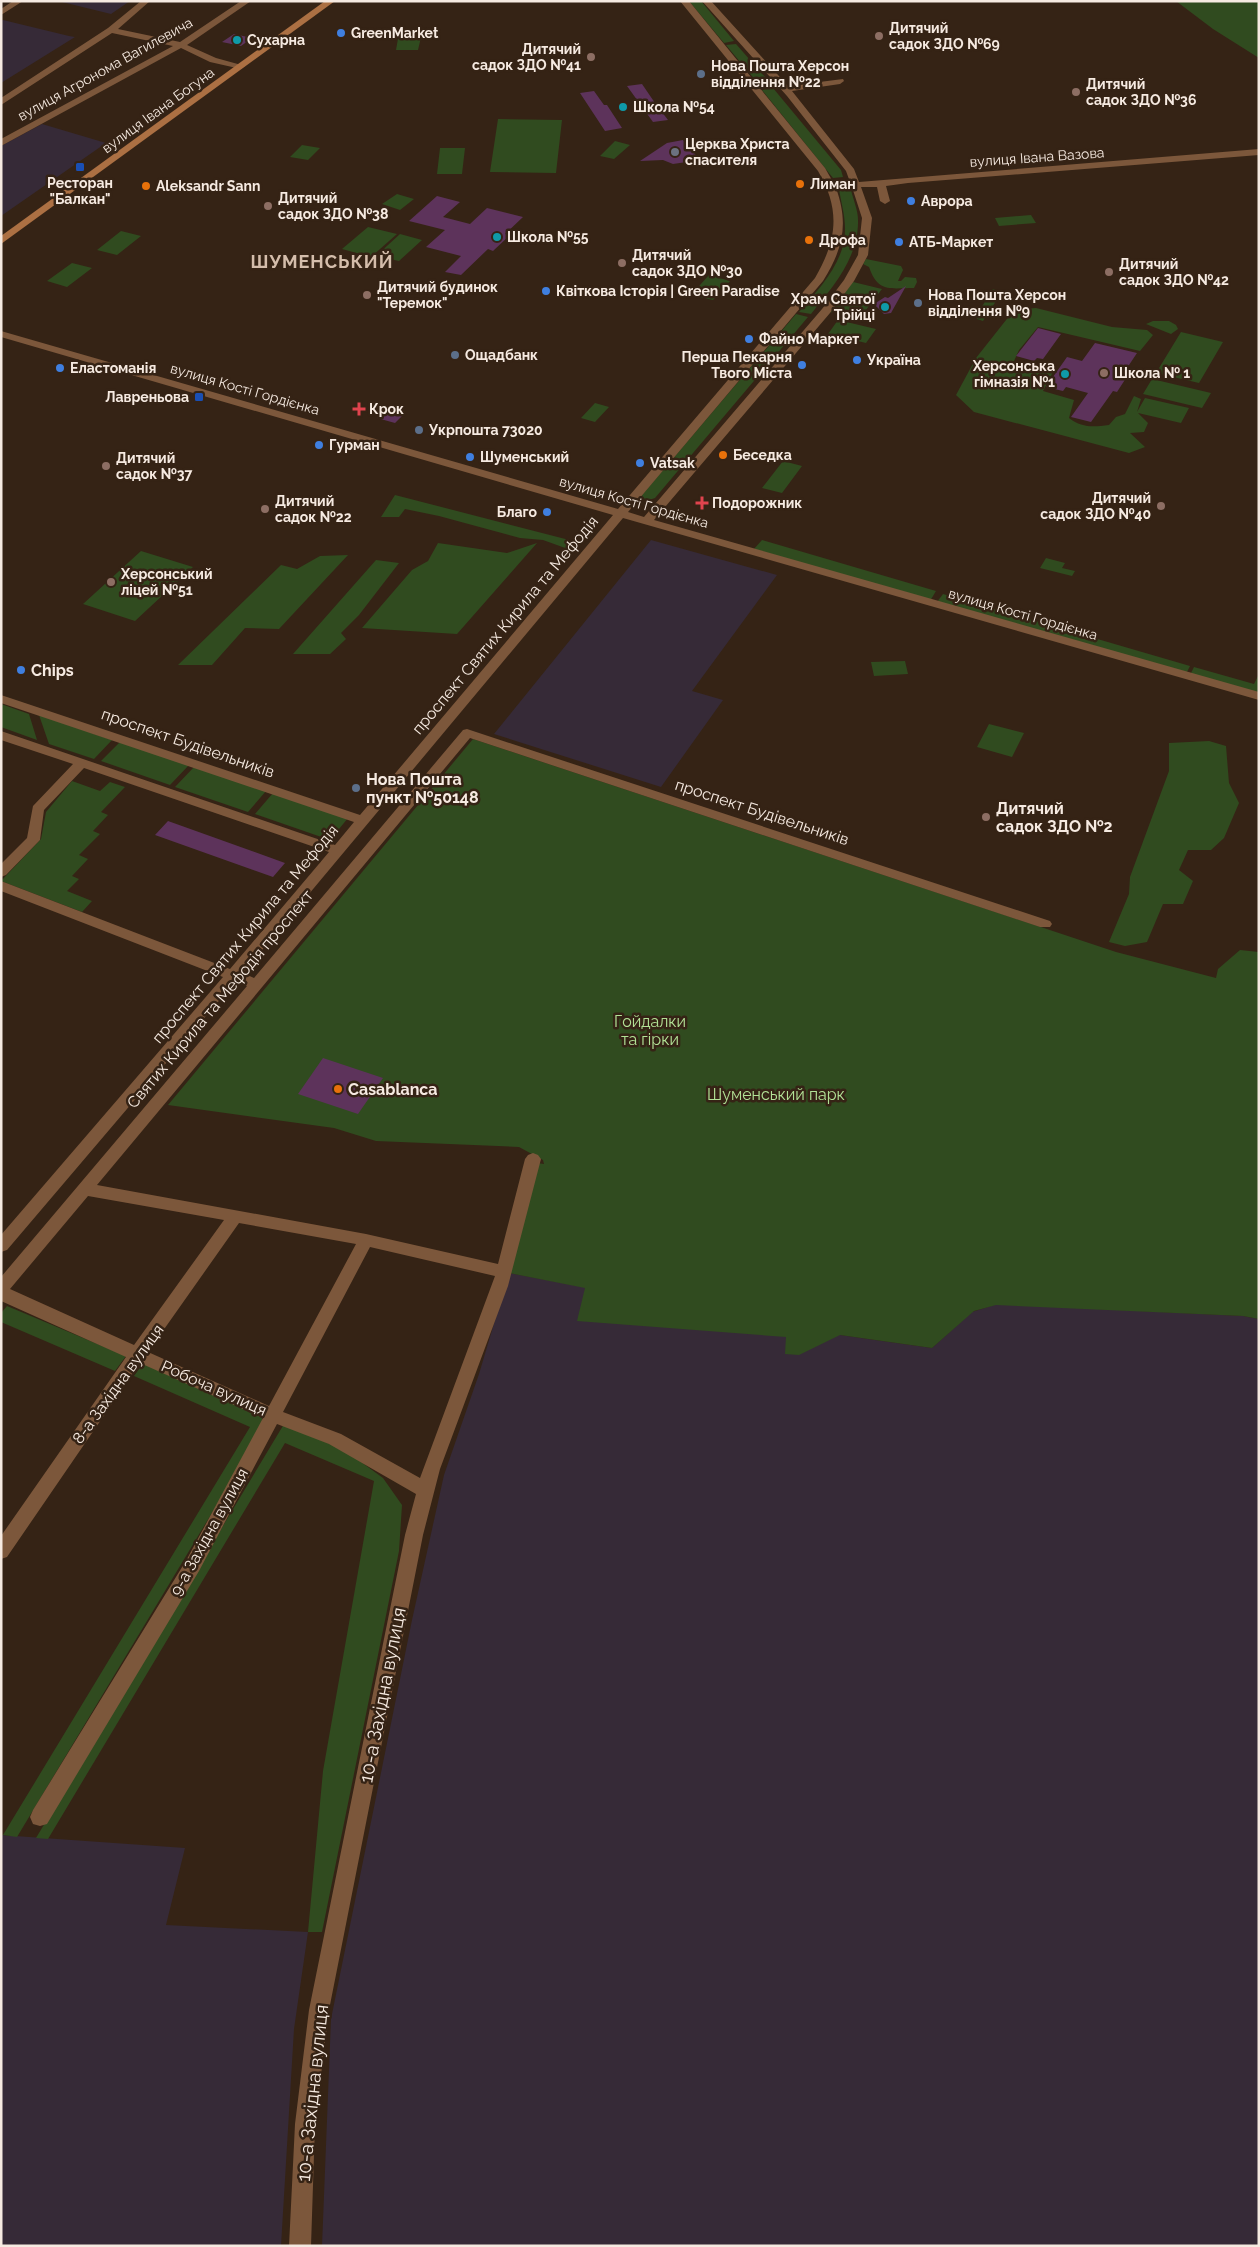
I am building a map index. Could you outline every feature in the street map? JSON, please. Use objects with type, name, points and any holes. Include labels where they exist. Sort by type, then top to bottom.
[{"type":"street","points":[[1,102],[111,30],[146,1]]},
{"type":"street","name":"вулиця Агронома Вагилевича","points":[[1,143],[180,45],[247,1]]},
{"type":"street","name":"вулиця Івана Богуна","points":[[1,241],[331,1]]},
{"type":"street","name":"проспект Святих Кирила та Мефодія","points":[[1,1246],[339,851],[620,513],[819,279],[831,259],[837,242],[838,222],[831,185],[684,1]]},
{"type":"street","points":[[646,521],[849,281],[863,255],[867,218],[851,172],[838,152],[786,89],[706,1]]},
{"type":"street","points":[[1,14],[15,2]]},
{"type":"street","points":[[111,30],[180,45],[213,60],[241,66]]},
{"type":"street","points":[[786,89],[840,81]]},
{"type":"street","name":"вулиця Івана Вазова","points":[[831,185],[881,184],[908,180],[1259,152]]},
{"type":"street","points":[[881,184],[885,201]]},
{"type":"street","name":"вулиця Кості Гордієнка","points":[[1,334],[1259,696]]},
{"type":"street","name":"проспект Будівельників","points":[[1,699],[364,821]]},
{"type":"street","name":"проспект Будівельників","points":[[467,733],[1045,924]]},
{"type":"street","name":"Святих Кирила та Мефодія проспект","points":[[3,1295],[84,1189],[467,733]]},
{"type":"street","points":[[1,735],[339,851]]},
{"type":"street","points":[[1,872],[33,840],[38,809],[81,764]]},
{"type":"street","points":[[1,886],[256,984]]},
{"type":"street","name":"10-а Західна вулиця","points":[[300,2246],[305,2124],[319,2010],[410,1554],[425,1490],[504,1272],[533,1158]]},
{"type":"street","points":[[84,1189],[366,1240],[504,1272]]},
{"type":"street","name":"8-а Західна вулиця","points":[[1,1551],[137,1354],[235,1217]]},
{"type":"street","name":"9-а Західна вулиця","points":[[40,1817],[193,1565],[366,1240]]},
{"type":"street","name":"Робоча вулиця","points":[[3,1295],[273,1414],[335,1439],[425,1490]]},
{"type":"shaded area","points":[[58,1],[130,1],[111,14]]},
{"type":"shaded area","points":[[1,21],[75,37],[1,83]]},
{"type":"shaded area","points":[[42,124],[106,143],[1,216],[1,146]]},
{"type":"shaded area","points":[[651,540],[777,575],[692,691],[723,700],[661,787],[494,734]]},
{"type":"shaded area","points":[[509,1273],[840,1335],[932,1348],[972,1312],[997,1304],[1243,1316],[1259,1319],[1259,2246],[322,2246],[331,2019],[412,1620],[444,1475],[479,1374]]},
{"type":"shaded area","points":[[1,1835],[185,1848],[166,1925],[308,1932],[294,2029],[281,2246],[1,2246]]},
{"type":"green space","points":[[689,1],[701,1],[734,41],[724,43]]},
{"type":"green space","points":[[1176,1],[1259,1],[1259,58],[1213,29]]},
{"type":"green space","points":[[399,33],[422,33],[418,50],[396,50]]},
{"type":"green space","points":[[736,44],[772,85],[761,87],[726,45]]},
{"type":"green space","points":[[773,88],[841,170],[843,177],[833,178],[762,90]]},
{"type":"green space","points":[[498,119],[562,120],[556,173],[490,172]]},
{"type":"green space","points":[[615,141],[630,145],[614,159],[600,156]]},
{"type":"green space","points":[[302,145],[320,148],[308,160],[290,157]]},
{"type":"green space","points":[[440,148],[465,148],[462,174],[437,174]]},
{"type":"green space","points":[[843,187],[851,190],[857,212],[857,234],[854,247],[836,282],[811,314],[799,312],[830,274],[841,252],[845,228],[839,189]]},
{"type":"green space","points":[[397,194],[414,199],[400,210],[382,204]]},
{"type":"green space","points":[[1031,215],[1036,223],[999,226],[995,218]]},
{"type":"green space","points":[[368,227],[397,234],[371,257],[342,249]]},
{"type":"green space","points":[[121,231],[141,236],[117,255],[97,250]]},
{"type":"green space","points":[[400,234],[422,240],[399,261],[376,256]]},
{"type":"green space","points":[[866,259],[901,266],[903,270],[898,281],[905,277],[916,278],[917,282],[914,288],[892,288],[881,285],[876,281],[869,267],[863,264]]},
{"type":"green space","points":[[72,263],[92,268],[67,287],[47,281]]},
{"type":"green space","points":[[709,275],[730,281],[713,300],[691,295]]},
{"type":"green space","points":[[849,281],[882,289],[859,319],[826,311]]},
{"type":"green space","points":[[993,289],[1002,292],[983,321],[977,319],[976,316]]},
{"type":"green space","points":[[1036,308],[1112,327],[1147,330],[1153,335],[1140,351],[1038,327],[1019,350],[1014,361],[1054,370],[1043,391],[1074,400],[1069,418],[1078,424],[1088,426],[1109,425],[1116,417],[1125,414],[1134,396],[1141,399],[1137,412],[1145,398],[1189,408],[1181,423],[1138,413],[1148,423],[1144,432],[1130,433],[1145,447],[1129,453],[974,412],[956,395],[976,358],[1010,315],[1023,309]]},
{"type":"green space","points":[[796,314],[808,317],[655,498],[649,500],[643,498],[642,495]]},
{"type":"green space","points":[[838,320],[876,329],[866,343],[828,334]]},
{"type":"green space","points":[[1153,321],[1169,321],[1176,325],[1178,329],[1171,334],[1146,324]]},
{"type":"green space","points":[[1181,332],[1223,342],[1199,383],[1156,373]]},
{"type":"green space","points":[[1152,379],[1211,393],[1202,408],[1143,394]]},
{"type":"green space","points":[[595,403],[609,407],[595,422],[581,418]]},
{"type":"green space","points":[[783,461],[802,466],[782,493],[762,488]]},
{"type":"green space","points":[[395,495],[577,542],[568,549],[543,540],[520,538],[439,516],[405,509],[399,517],[381,517]]},
{"type":"green space","points":[[762,540],[936,591],[930,601],[754,549]]},
{"type":"green space","points":[[438,543],[507,553],[537,543],[457,634],[362,628],[412,570],[428,561]]},
{"type":"green space","points":[[141,551],[193,567],[135,621],[83,604]]},
{"type":"green space","points":[[348,555],[279,629],[245,628],[212,665],[178,665],[281,565],[297,569],[320,556]]},
{"type":"green space","points":[[1046,558],[1065,563],[1062,568],[1075,571],[1072,576],[1040,568]]},
{"type":"green space","points":[[376,560],[399,563],[359,615],[341,633],[346,639],[330,654],[293,654]]},
{"type":"green space","points":[[943,594],[1190,666],[1186,674],[937,602]]},
{"type":"green space","points":[[905,661],[908,674],[874,676],[871,662]]},
{"type":"green space","points":[[1194,667],[1254,684],[1259,674],[1259,694],[1190,675]]},
{"type":"green space","points":[[1,704],[29,714],[37,740],[1,727]]},
{"type":"green space","points":[[39,715],[112,740],[94,759],[49,744]]},
{"type":"green space","points":[[989,724],[1024,733],[1012,757],[977,747]]},
{"type":"green space","name":"Шуменський парк","points":[[473,739],[1116,952],[1216,978],[1218,969],[1240,950],[1259,952],[1259,1319],[1243,1316],[996,1305],[974,1311],[932,1348],[840,1335],[799,1355],[785,1354],[786,1337],[577,1321],[585,1288],[509,1273],[537,1163],[544,1164],[543,1160],[519,1147],[376,1141],[334,1128],[168,1105]]},
{"type":"green space","points":[[1209,741],[1226,746],[1229,783],[1239,803],[1224,838],[1211,850],[1188,850],[1179,870],[1193,881],[1183,904],[1163,904],[1147,942],[1125,946],[1109,942],[1129,894],[1130,877],[1169,771],[1169,743]]},
{"type":"green space","points":[[120,742],[189,765],[170,785],[101,761]]},
{"type":"green space","points":[[194,767],[266,791],[248,812],[175,787]]},
{"type":"green space","points":[[72,781],[100,791],[110,782],[125,787],[101,812],[108,815],[93,831],[100,834],[79,855],[88,859],[72,876],[79,879],[67,891],[92,901],[82,912],[1,881],[41,839],[46,812]]},
{"type":"green space","points":[[273,793],[348,818],[330,840],[255,814]]},
{"type":"green space","points":[[7,1306],[126,1356],[115,1371],[1,1322],[1,1313]]},
{"type":"green space","points":[[143,1363],[262,1417],[263,1428],[17,1837],[3,1835],[250,1427],[134,1376]]},
{"type":"green space","points":[[284,1424],[346,1451],[383,1478],[402,1505],[399,1551],[322,1932],[308,1932],[323,1771],[374,1481],[285,1443],[48,1839],[36,1838]]},
{"type":"building","name":"Сухарна","points":[[234,34],[252,38],[241,46],[222,42]]},
{"type":"building","points":[[642,84],[668,120],[653,122],[627,86]]},
{"type":"building","points":[[594,91],[604,105],[607,105],[622,128],[605,131],[580,93]]},
{"type":"building","name":"Церква Христа спасителя","points":[[683,140],[700,160],[673,164],[663,160],[640,161],[667,143]]},
{"type":"building","name":"Школа №55","points":[[437,196],[460,202],[443,217],[470,224],[487,208],[523,217],[505,234],[510,235],[493,251],[488,249],[461,275],[445,272],[461,256],[426,247],[445,230],[409,221]]},
{"type":"building","name":"Храм Святої Трійці","points":[[906,286],[891,313],[884,314],[874,304],[885,297],[888,298]]},
{"type":"building","points":[[1038,328],[1061,334],[1043,359],[1037,358],[1034,361],[1016,356]]},
{"type":"building","name":"Херсонська гімназія №1","points":[[1095,343],[1137,353],[1123,374],[1128,375],[1117,392],[1113,391],[1091,422],[1071,417],[1088,393],[1066,387],[1063,391],[1046,387],[1067,357],[1082,361]]},
{"type":"building","points":[[388,408],[405,413],[395,423],[377,418]]},
{"type":"building","points":[[168,821],[285,863],[273,877],[155,835]]},
{"type":"building","name":"Casablanca","points":[[323,1058],[383,1078],[358,1114],[298,1094]]},
{"type":"place","name":"GreenMarket","points":[[341,33]]},
{"type":"place","name":"Дитячий садок ЗДО №69","points":[[879,36]]},
{"type":"place","name":"Сухарна","points":[[237,40]]},
{"type":"place","name":"Дитячий садок ЗДО №41","points":[[591,57]]},
{"type":"place","name":"Нова Пошта Херсон відділення №22","points":[[701,74]]},
{"type":"place","name":"Дитячий садок ЗДО №36","points":[[1076,92]]},
{"type":"place","name":"Школа №54","points":[[623,107]]},
{"type":"place","name":"Церква Христа спасителя","points":[[675,152]]},
{"type":"place","name":"Ресторан \"Балкан\"","points":[[80,167]]},
{"type":"place","name":"Лиман","points":[[800,184]]},
{"type":"place","name":"Aleksandr Sann","points":[[146,186]]},
{"type":"place","name":"Аврора","points":[[911,201]]},
{"type":"place","name":"Дитячий садок ЗДО №38","points":[[268,206]]},
{"type":"place","name":"Школа №55","points":[[497,237]]},
{"type":"place","name":"Дрофа","points":[[809,240]]},
{"type":"place","name":"АТБ-Маркет","points":[[899,242]]},
{"type":"place","name":"Дитячий садок ЗДО №30","points":[[622,263]]},
{"type":"place","name":"Дитячий садок ЗДО №42","points":[[1109,272]]},
{"type":"place","name":"Квіткова Історія | Green Paradise","points":[[546,291]]},
{"type":"place","name":"Дитячий будинок \"Теремок\"","points":[[367,295]]},
{"type":"place","name":"Нова Пошта Херсон відділення №9","points":[[918,303]]},
{"type":"place","name":"Храм Святої Трійці","points":[[885,307]]},
{"type":"place","name":"Файно Маркет","points":[[749,339]]},
{"type":"place","name":"Ощадбанк","points":[[455,355]]},
{"type":"place","name":"Україна","points":[[857,360]]},
{"type":"place","name":"Перша Пекарня Твого Міста","points":[[802,365]]},
{"type":"place","name":"Еластоманія","points":[[60,368]]},
{"type":"place","name":"Школа № 1","points":[[1104,373]]},
{"type":"place","name":"Херсонська гімназія №1","points":[[1065,374]]},
{"type":"place","name":"Лавреньова","points":[[199,397]]},
{"type":"place","name":"Крок","points":[[359,409]]},
{"type":"place","name":"Укрпошта 73020","points":[[419,430]]},
{"type":"place","name":"Гурман","points":[[319,445]]},
{"type":"place","name":"Беседка","points":[[723,455]]},
{"type":"place","name":"Шуменський","points":[[470,457]]},
{"type":"place","name":"Vatsak","points":[[640,463]]},
{"type":"place","name":"Дитячий садок №37","points":[[106,466]]},
{"type":"place","name":"Подорожник","points":[[702,503]]},
{"type":"place","name":"Дитячий садок ЗДО №40","points":[[1161,506]]},
{"type":"place","name":"Дитячий садок №22","points":[[265,509]]},
{"type":"place","name":"Благо","points":[[547,512]]},
{"type":"place","name":"Херсонський ліцей №51","points":[[111,582]]},
{"type":"place","name":"Chips","points":[[21,670]]},
{"type":"place","name":"Нова Пошта пункт №50148","points":[[356,788]]},
{"type":"place","name":"Дитячий садок ЗДО №2","points":[[986,817]]},
{"type":"place","name":"Casablanca","points":[[338,1089]]},
{"type":"district","name":"ШУМЕНСЬКИЙ","points":[[322,261]]},
{"type":"park label","name":"Гойдалки та гірки","points":[[650,1030]]}]
